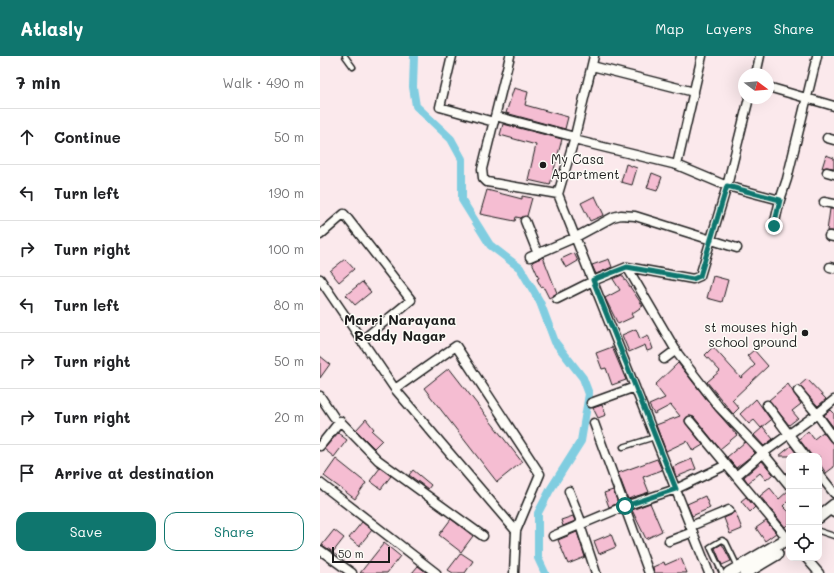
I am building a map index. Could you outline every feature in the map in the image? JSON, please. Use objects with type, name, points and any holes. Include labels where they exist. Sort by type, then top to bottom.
[{"type":"main road","points":[[822,521],[834,512]]},
{"type":"main road","points":[[738,571],[786,543]]},
{"type":"street","points":[[452,56],[440,107],[575,138],[677,165],[727,186],[780,200]]},
{"type":"street","points":[[510,56],[482,169],[483,178],[487,182],[558,194]]},
{"type":"street","points":[[594,56],[575,138],[558,194],[709,573]]},
{"type":"street","points":[[677,165],[702,56]]},
{"type":"street","points":[[757,68],[760,56]]},
{"type":"street","points":[[774,226],[817,56]]},
{"type":"street","points":[[592,66],[694,92]]},
{"type":"street","points":[[774,89],[834,106]]},
{"type":"street","points":[[557,300],[593,280],[627,267],[697,278],[701,274],[727,186],[748,104]]},
{"type":"street","points":[[824,202],[834,204]]},
{"type":"street","points":[[320,234],[344,214],[411,300],[361,341]]},
{"type":"street","points":[[530,257],[576,237],[613,217],[625,215],[634,216],[737,248]]},
{"type":"street","points":[[525,221],[538,254]]},
{"type":"street","points":[[627,267],[676,350],[719,406],[763,453],[786,481]]},
{"type":"street","points":[[320,279],[395,390],[516,531]]},
{"type":"street","points":[[395,390],[456,346],[540,474],[516,531],[514,573]]},
{"type":"street","points":[[664,359],[676,350]]},
{"type":"street","points":[[591,403],[635,387]]},
{"type":"street","points":[[798,391],[834,438]]},
{"type":"street","points":[[320,396],[337,419]]},
{"type":"street","points":[[736,476],[763,453],[834,400]]},
{"type":"street","points":[[767,405],[803,453]]},
{"type":"street","points":[[320,406],[337,419],[378,460],[483,536]]},
{"type":"street","points":[[320,446],[337,419]]},
{"type":"street","points":[[690,421],[786,537]]},
{"type":"street","points":[[594,423],[649,573]]},
{"type":"street","points":[[553,536],[625,506],[676,489],[726,465]]},
{"type":"street","points":[[822,478],[834,493]]},
{"type":"street","points":[[320,483],[436,573]]},
{"type":"street","points":[[569,491],[596,573]]},
{"type":"street","points":[[669,541],[729,510]]},
{"type":"street","points":[[320,550],[352,573]]},
{"type":"street","points":[[809,561],[819,573]]},
{"type":"lane","points":[[345,56],[353,67]]},
{"type":"lane","points":[[623,447],[655,437]]},
{"type":"lane","points":[[821,525],[834,536]]},
{"type":"lane","points":[[722,573],[710,547],[722,540],[726,542],[738,571]]},
{"type":"building","points":[[514,88],[528,92],[525,105],[568,117],[565,129],[506,113]]},
{"type":"building","points":[[503,124],[562,139],[550,185],[528,180],[536,145],[500,135]]},
{"type":"building","points":[[826,155],[834,158],[834,168],[822,168]]},
{"type":"building","points":[[626,164],[637,168],[632,185],[621,182]]},
{"type":"building","points":[[652,173],[662,177],[657,191],[647,188]]},
{"type":"building","points":[[487,190],[522,199],[522,196],[532,198],[527,216],[521,218],[516,217],[515,221],[480,214]]},
{"type":"building","points":[[595,196],[604,215],[590,221],[581,203]]},
{"type":"building","points":[[830,209],[834,209],[834,231],[827,231]]},
{"type":"building","points":[[574,253],[578,261],[566,268],[561,259]]},
{"type":"building","points":[[543,257],[557,293],[549,298],[543,286],[541,287],[537,279],[539,278],[532,262]]},
{"type":"building","points":[[345,259],[354,269],[339,282],[330,271]]},
{"type":"building","points":[[609,259],[612,267],[596,274],[592,265]]},
{"type":"building","points":[[622,275],[643,306],[631,314],[633,317],[618,324],[605,298],[620,290],[613,279]]},
{"type":"building","points":[[713,276],[728,280],[722,302],[707,298]]},
{"type":"building","points":[[362,282],[371,292],[355,305],[346,295]]},
{"type":"building","points":[[636,329],[640,339],[648,335],[653,349],[647,351],[645,345],[629,352],[622,335]]},
{"type":"building","points":[[612,347],[626,380],[612,385],[606,368],[602,369],[596,353]]},
{"type":"building","points":[[713,347],[741,378],[755,365],[747,356],[754,350],[768,366],[732,400],[739,408],[733,414],[707,382],[720,371],[705,355]]},
{"type":"building","points":[[320,356],[330,364],[320,378]]},
{"type":"building","points":[[678,363],[737,435],[720,449],[694,417],[689,416],[685,419],[685,422],[703,445],[693,451],[687,441],[666,451],[656,425],[680,416],[671,405],[654,414],[649,405],[665,398],[655,385]]},
{"type":"building","points":[[449,368],[522,462],[497,482],[424,388]]},
{"type":"building","points":[[807,379],[826,399],[818,406],[799,386]]},
{"type":"building","points":[[788,384],[801,404],[792,411],[798,418],[789,425],[769,400]]},
{"type":"building","points":[[756,399],[771,420],[761,428],[754,420],[749,424],[740,414]]},
{"type":"building","points":[[602,405],[606,415],[598,418],[593,408]]},
{"type":"building","points":[[831,410],[834,413],[834,428],[824,415]]},
{"type":"building","points":[[366,419],[374,429],[372,431],[382,440],[374,448],[356,430]]},
{"type":"building","points":[[763,427],[773,439],[764,446],[754,435]]},
{"type":"building","points":[[808,431],[814,439],[823,432],[830,441],[834,443],[834,467],[826,473],[822,467],[822,453],[810,453],[799,439]]},
{"type":"building","points":[[338,433],[347,440],[334,457],[324,449]]},
{"type":"building","points":[[745,442],[755,453],[736,468],[727,457]]},
{"type":"building","points":[[791,446],[796,453],[786,453],[786,456],[779,456]]},
{"type":"building","points":[[336,459],[366,483],[355,499],[324,476]]},
{"type":"building","points":[[657,459],[662,470],[643,477],[649,492],[628,499],[618,473]]},
{"type":"building","points":[[692,459],[696,469],[676,477],[673,467]]},
{"type":"building","points":[[762,461],[773,474],[766,480],[760,473],[748,483],[744,477]]},
{"type":"building","points":[[380,468],[391,476],[381,489],[370,481]]},
{"type":"building","points":[[413,470],[431,485],[428,489],[409,475]]},
{"type":"building","points":[[770,488],[779,499],[786,493],[786,503],[783,506],[786,509],[785,527],[760,496]]},
{"type":"building","points":[[613,490],[618,503],[609,507],[604,493]]},
{"type":"building","points":[[705,496],[710,508],[692,516],[687,504]]},
{"type":"building","points":[[746,497],[755,507],[750,512],[741,501]]},
{"type":"building","points":[[650,503],[662,531],[646,539],[632,510]]},
{"type":"building","points":[[735,511],[742,529],[730,534],[724,518],[731,515]]},
{"type":"building","points":[[573,516],[575,521],[563,526],[561,520]]},
{"type":"building","points":[[451,519],[473,536],[461,552],[439,535]]},
{"type":"building","points":[[766,521],[776,533],[765,541],[756,528]]},
{"type":"building","points":[[362,522],[372,530],[359,546],[349,538]]},
{"type":"building","points":[[334,530],[344,538],[333,552],[322,545]]},
{"type":"building","points":[[577,532],[585,557],[568,564],[558,540]]},
{"type":"building","points":[[611,534],[616,547],[599,554],[594,541]]},
{"type":"building","points":[[384,543],[400,556],[387,573],[360,573]]},
{"type":"building","points":[[722,544],[731,561],[722,565],[715,548]]},
{"type":"building","points":[[461,553],[473,561],[465,573],[453,573],[448,570]]},
{"type":"building","points":[[681,558],[687,573],[654,573],[653,567],[664,562],[665,565]]},
{"type":"building","points":[[418,566],[427,573],[412,573]]},
{"type":"waterway","points":[[414,56],[413,87],[416,106],[451,139],[462,159],[462,200],[490,245],[520,268],[540,302],[555,342],[583,378],[589,394],[581,441],[550,490],[538,513],[538,558],[545,573]]},
{"type":"place","name":"My Casa Apartment","points":[[543,165]]},
{"type":"place","name":"st mouses high school ground","points":[[805,333]]},
{"type":"district","name":"Marri Narayana Reddy Nagar","points":[[400,328]]},
{"type":"route","points":[[625,506],[676,489],[593,280],[627,267],[693,279],[700,276],[727,186],[780,200],[774,226]]}]
